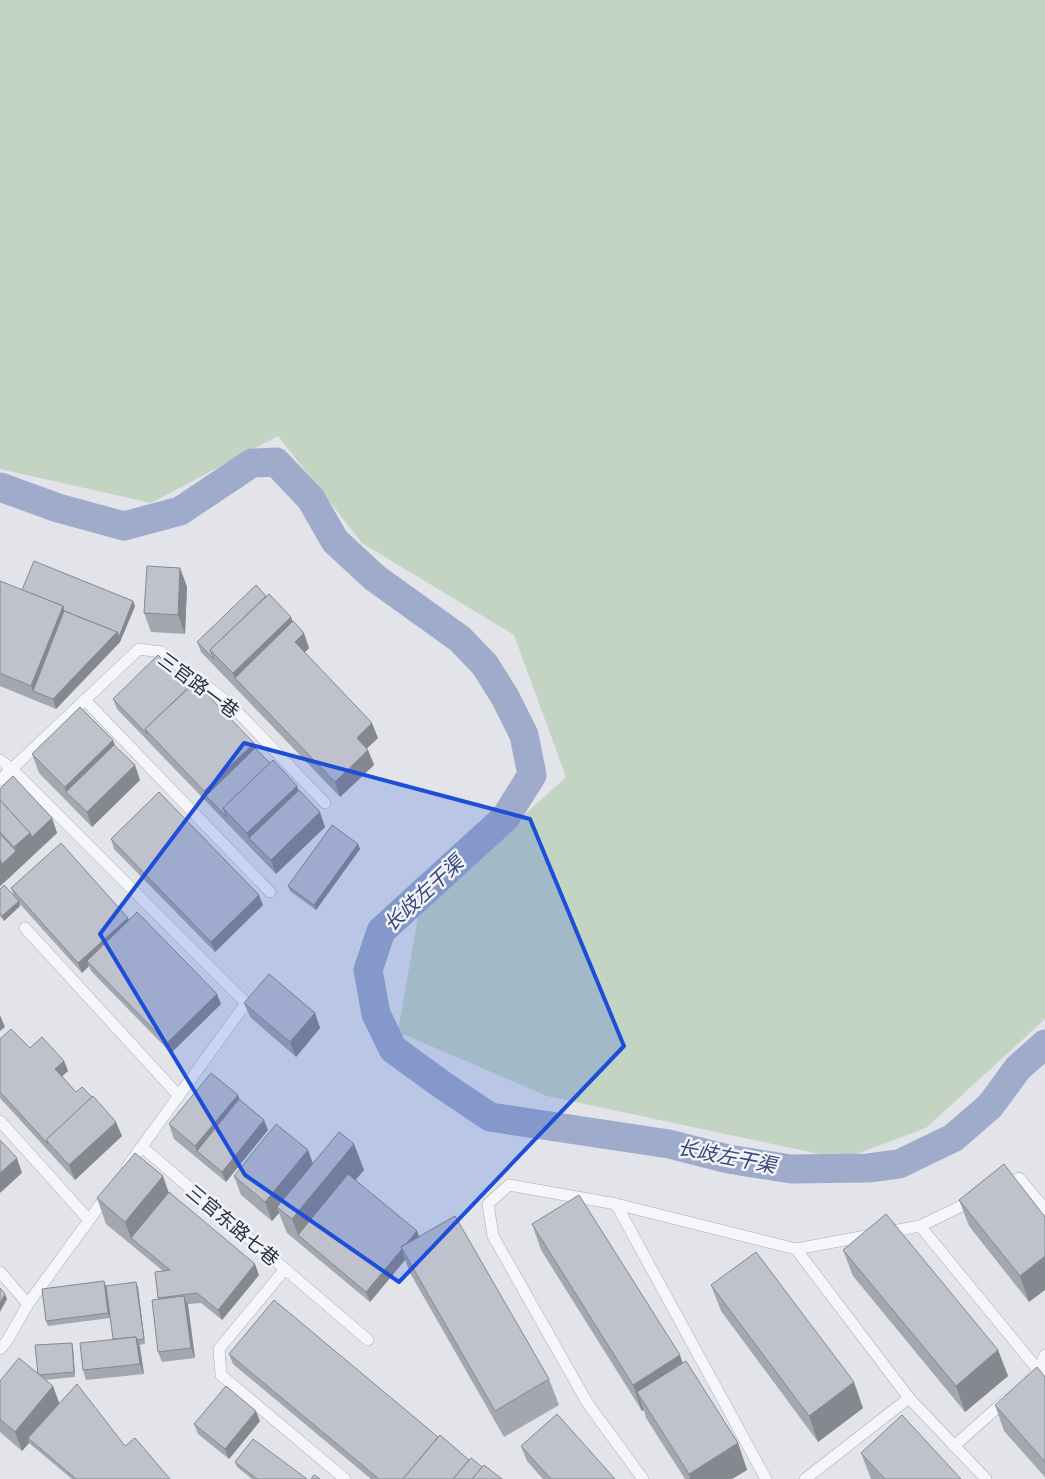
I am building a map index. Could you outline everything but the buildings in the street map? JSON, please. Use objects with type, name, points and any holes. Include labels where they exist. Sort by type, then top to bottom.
[{"type":"lane","name":"三官路一巷","points":[[0,780],[139,649],[161,652],[229,703],[325,803]]},
{"type":"lane","points":[[85,700],[270,892]]},
{"type":"lane","points":[[0,760],[12,769],[246,1003],[28,1304],[0,1349]]},
{"type":"lane","points":[[25,928],[179,1096]]},
{"type":"lane","points":[[0,1121],[89,1220]]},
{"type":"lane","name":"三官东路七巷","points":[[142,1147],[285,1269],[219,1349],[221,1375],[345,1479]]},
{"type":"lane","points":[[643,1479],[583,1396],[493,1236],[488,1204],[509,1185],[616,1204],[796,1249],[920,1226],[1020,1178],[1045,1209]]},
{"type":"lane","points":[[616,1204],[766,1479]]},
{"type":"lane","points":[[920,1226],[1042,1375]]},
{"type":"lane","points":[[796,1249],[910,1398],[986,1479]]},
{"type":"lane","points":[[285,1269],[368,1340]]},
{"type":"lane","points":[[0,1272],[28,1304]]},
{"type":"lane","points":[[1042,1375],[1045,1355]]},
{"type":"lane","points":[[954,1446],[1021,1387],[1042,1375]]},
{"type":"lane","points":[[805,1479],[910,1398]]},
{"type":"highlighted area","points":[[244,743],[530,819],[624,1046],[399,1282],[245,1175],[100,934]]},
{"type":"green space","points":[[0,0],[1045,0],[1045,1019],[926,1128],[843,1159],[547,1096],[398,1032],[419,911],[566,777],[514,635],[362,543],[278,436],[151,503],[0,469]]},
{"type":"waterway","name":"长歧左干渠","points":[[0,487],[58,508],[124,526],[180,511],[252,463],[276,462],[311,499],[335,541],[375,578],[460,639],[485,665],[505,697],[524,735],[532,775],[505,818],[381,931],[368,970],[376,1014],[393,1049],[490,1117],[669,1144],[728,1159],[791,1169],[868,1168],[899,1164],[953,1138],[990,1106],[1018,1068],[1045,1044]]}]
